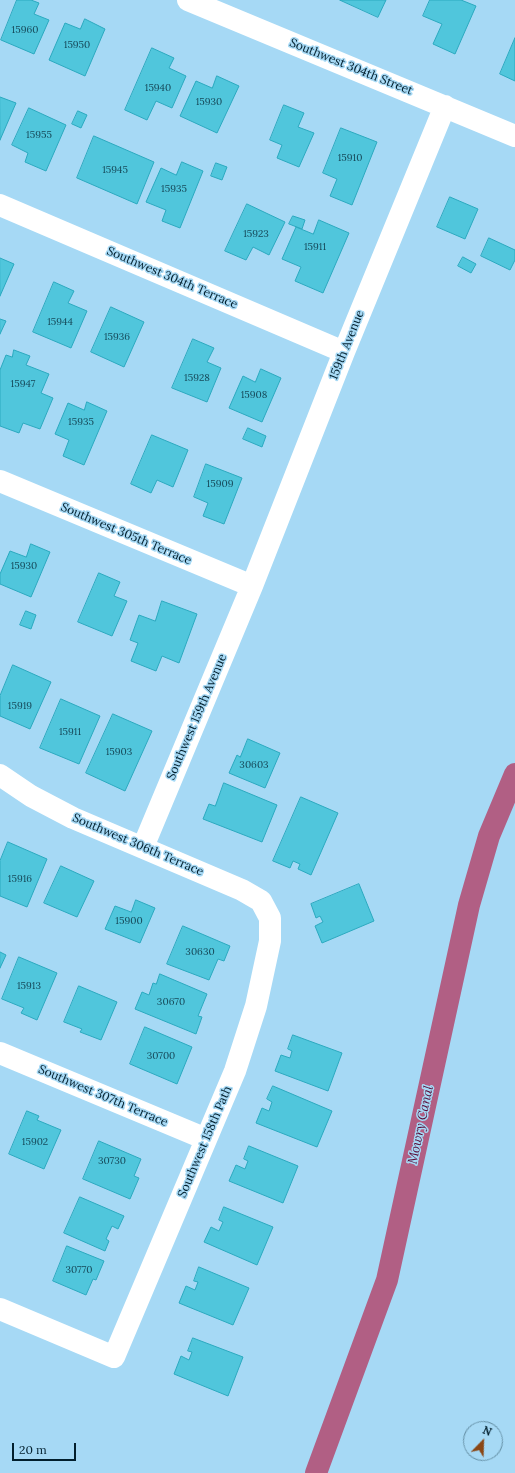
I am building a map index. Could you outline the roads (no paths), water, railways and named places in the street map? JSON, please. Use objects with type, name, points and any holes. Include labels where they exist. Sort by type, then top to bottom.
[{"type":"street","name":"Southwest 304th Street","points":[[188,0],[515,136]]},
{"type":"street","name":"159th Avenue","points":[[252,586],[344,352],[445,106]]},
{"type":"street","name":"Southwest 304th Terrace","points":[[0,205],[344,352]]},
{"type":"street","name":"Southwest 305th Terrace","points":[[0,481],[252,586]]},
{"type":"street","name":"Southwest 159th Avenue","points":[[142,847],[252,586]]},
{"type":"street","name":"Southwest 306th Terrace","points":[[0,775],[31,796],[73,818],[242,890],[261,902],[270,918]]},
{"type":"street","name":"Southwest 158th Path","points":[[0,1309],[114,1357],[235,1071],[256,1006],[270,941],[270,918]]},
{"type":"street","name":"Southwest 307th Terrace","points":[[0,1053],[206,1139]]},
{"type":"waterway","name":"Mowry Canal","points":[[316,1473],[387,1280],[469,905],[489,836],[515,774]]}]
